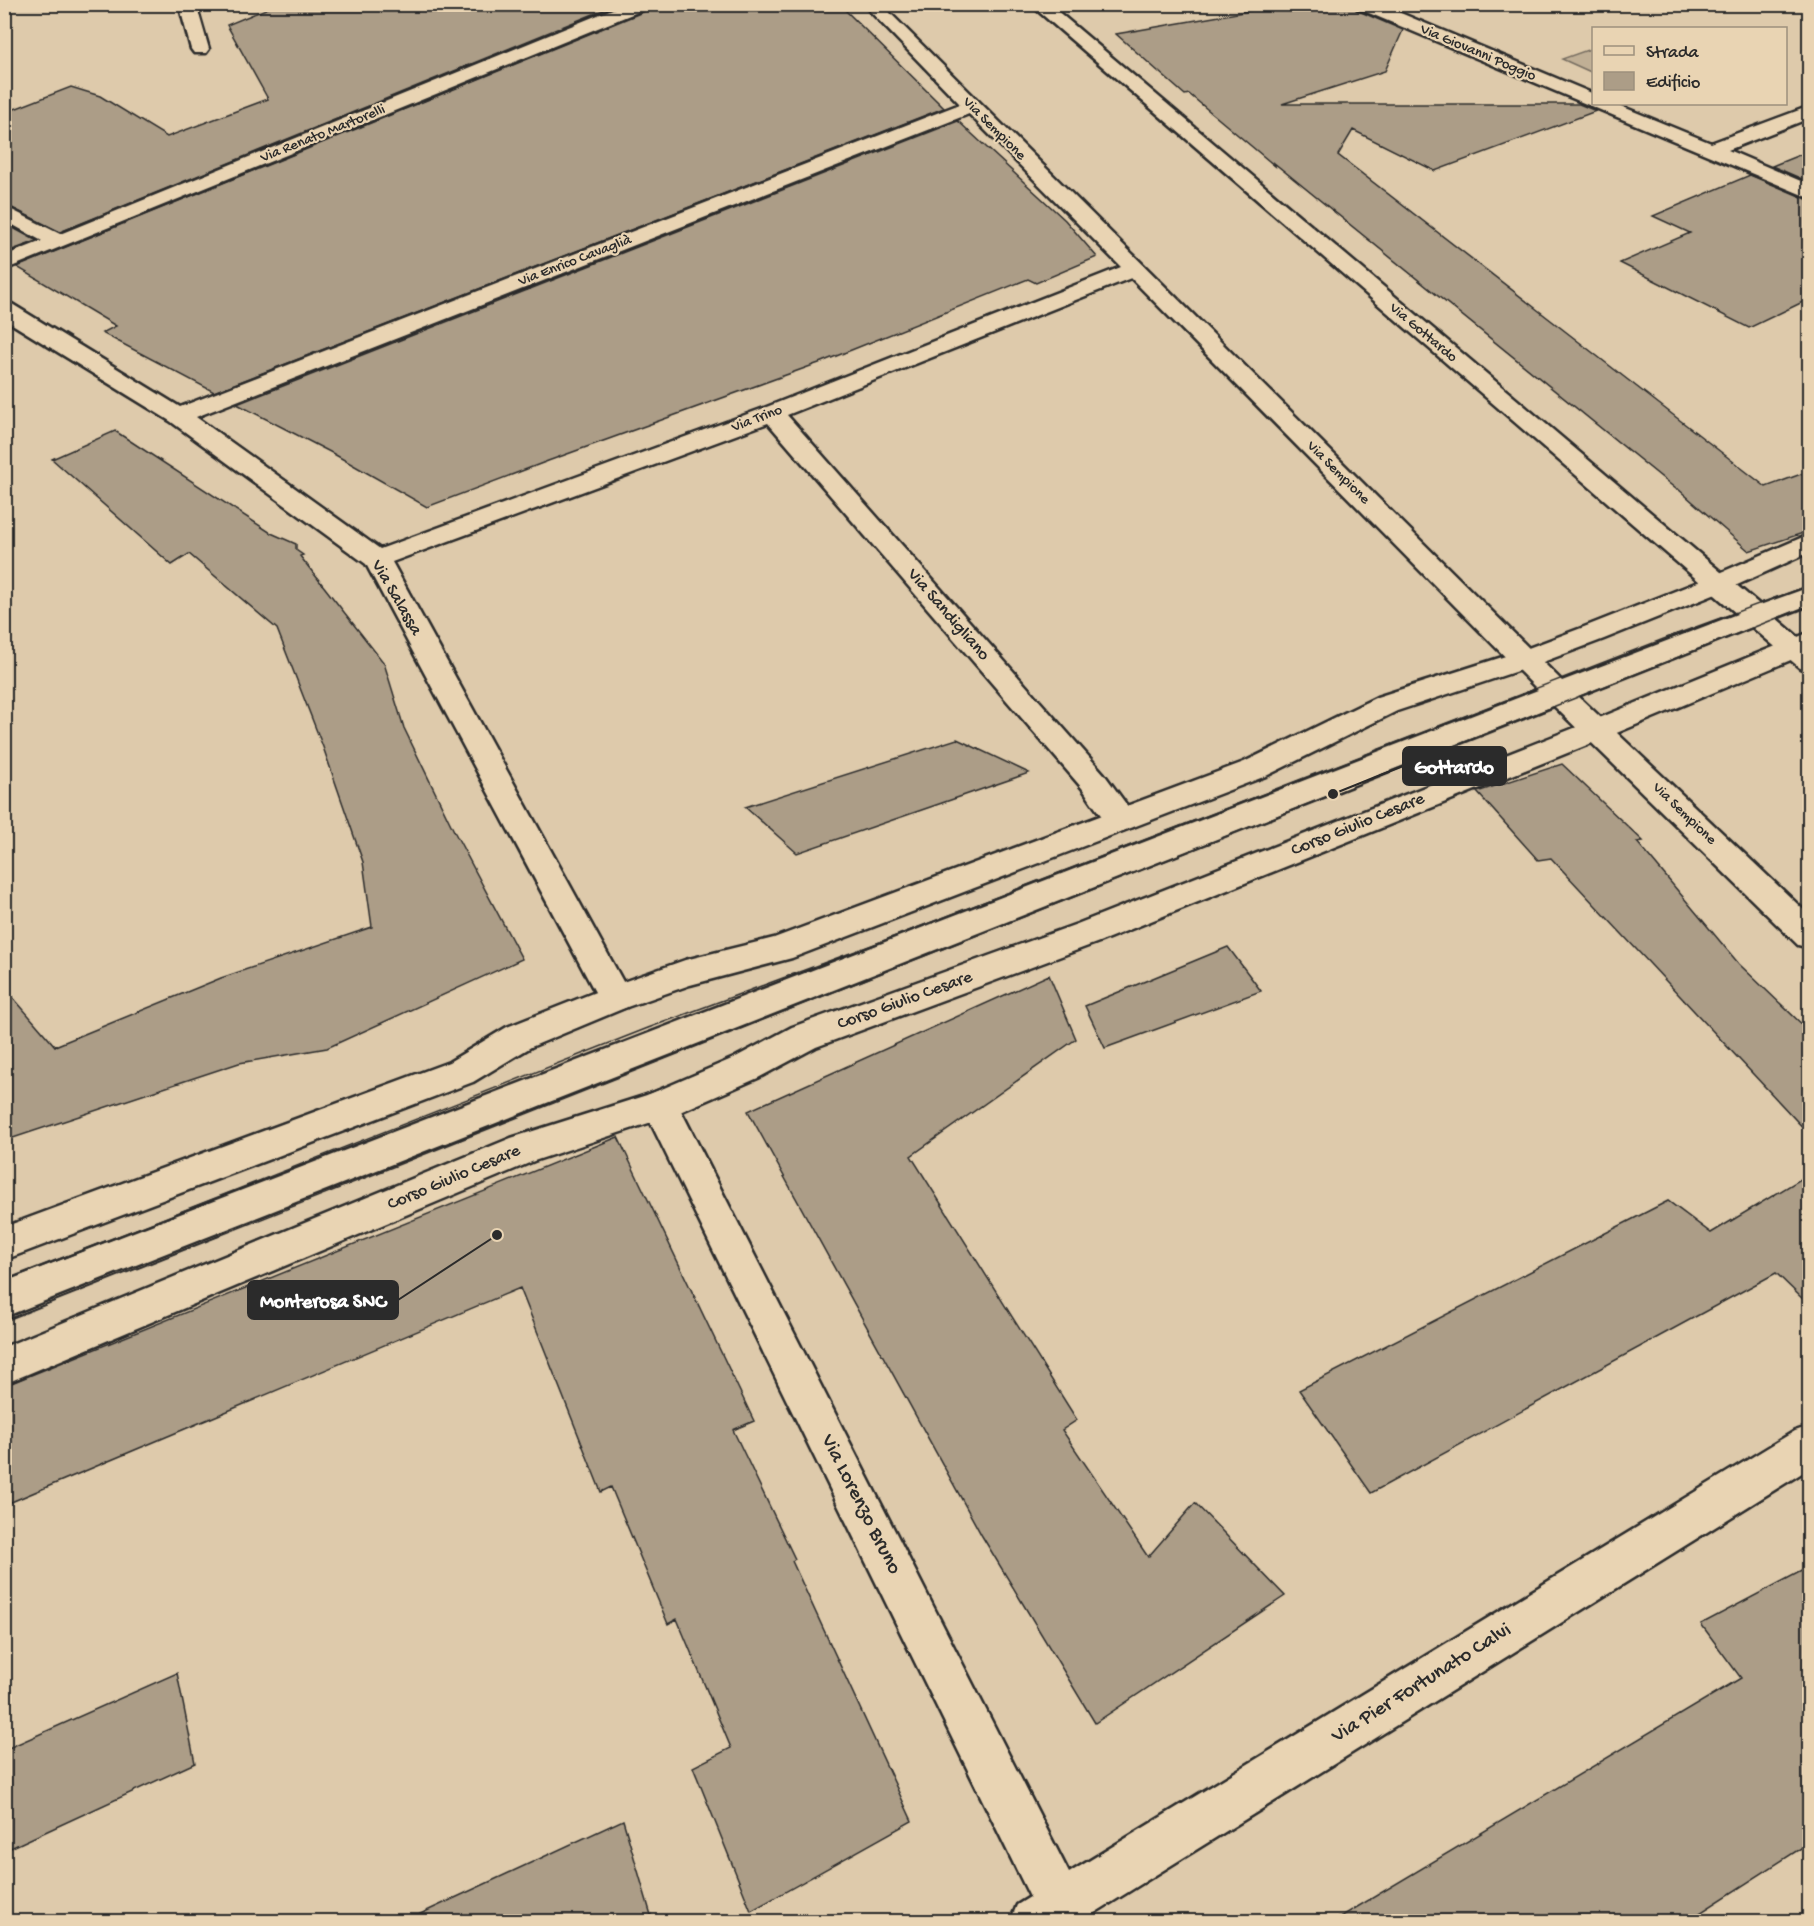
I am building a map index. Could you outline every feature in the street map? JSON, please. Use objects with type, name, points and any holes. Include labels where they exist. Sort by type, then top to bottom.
[{"type":"street","points":[[187,4],[200,49]]},
{"type":"street","name":"Via Renato Martorelli","points":[[4,264],[642,4]]},
{"type":"street","name":"Via Sempione","points":[[871,4],[1558,693],[1809,936]]},
{"type":"street","name":"Via Gottardo","points":[[1038,4],[1755,616],[1804,650]]},
{"type":"street","name":"Via Giovanni Poggio","points":[[1363,4],[1592,100]]},
{"type":"street","points":[[579,11],[596,23]]},
{"type":"street","points":[[1602,105],[1809,192]]},
{"type":"street","name":"Via Enrico Cavaglià","points":[[178,416],[972,106]]},
{"type":"street","points":[[1712,150],[1809,111]]},
{"type":"street","points":[[4,212],[60,242]]},
{"type":"street","name":"Via Trino","points":[[377,559],[772,413],[1134,269]]},
{"type":"street","name":"Via Salassa","points":[[4,309],[178,416],[377,559],[615,998]]},
{"type":"street","name":"Via Sandigliano","points":[[772,413],[1093,781],[1122,819]]},
{"type":"street","points":[[4,1244],[460,1072],[519,1037],[615,998],[685,973],[780,950],[1255,769],[1393,702],[1525,659],[1718,584],[1809,542]]},
{"type":"street","points":[[4,1300],[1809,595]]},
{"type":"street","name":"Corso Giulio Cesare","points":[[4,1366],[524,1149],[660,1105],[746,1068],[804,1037],[1068,941],[1804,650]]},
{"type":"street","name":"Via Lorenzo Bruno","points":[[660,1105],[1047,1914]]},
{"type":"street","name":"Via Pier Fortunato Calvi","points":[[1047,1914],[1809,1445]]},
{"type":"shaded area","points":[[1592,48],[1592,73],[1562,59]]},
{"type":"building","points":[[278,4],[618,4],[60,232],[4,204],[4,113],[71,87],[100,96],[167,137],[268,99],[227,25]]},
{"type":"building","points":[[651,4],[839,4],[944,108],[214,392],[102,333],[116,326],[17,267],[648,10]]},
{"type":"building","points":[[1289,4],[1353,4],[1356,10],[1403,30],[1385,71],[1282,104],[1579,104],[1596,111],[1435,171],[1353,130],[1338,155],[1766,487],[1809,471],[1809,531],[1749,551],[1678,489],[1274,163],[1275,166],[1189,94],[1185,95],[1116,34]]},
{"type":"building","points":[[958,121],[1065,220],[1097,257],[1036,283],[1028,279],[819,363],[427,507],[332,453],[237,404]]},
{"type":"building","points":[[1809,151],[1809,182],[1772,166]]},
{"type":"building","points":[[1750,175],[1809,200],[1809,299],[1749,328],[1620,263],[1690,233],[1653,216]]},
{"type":"building","points":[[4,223],[37,241],[4,253]]},
{"type":"building","points":[[115,431],[271,533],[296,544],[296,550],[303,555],[300,556],[384,663],[404,728],[455,833],[522,959],[327,1048],[239,1063],[4,1141],[4,987],[55,1046],[221,978],[372,927],[363,862],[323,747],[277,629],[189,554],[172,565],[52,459]]},
{"type":"building","points":[[957,739],[1029,773],[797,853],[745,807]]},
{"type":"building","points":[[1562,764],[1643,841],[1637,842],[1739,964],[1809,1031],[1809,1134],[1551,858],[1538,860],[1477,792]]},
{"type":"building","points":[[1228,947],[1261,991],[1105,1048],[1085,1006]]},
{"type":"building","points":[[1049,975],[1076,1039],[911,1156],[1077,1420],[1062,1430],[1148,1557],[1195,1503],[1285,1596],[1095,1723],[982,1536],[748,1111]]},
{"type":"building","points":[[618,1137],[754,1421],[733,1430],[795,1559],[792,1561],[912,1821],[751,1911],[693,1767],[731,1748],[677,1619],[668,1624],[611,1487],[601,1492],[520,1288],[4,1505],[4,1386]]},
{"type":"building","points":[[1809,1174],[1809,1305],[1776,1273],[1371,1493],[1299,1390],[1668,1201],[1711,1233]]},
{"type":"building","points":[[1809,1567],[1809,1843],[1686,1922],[1332,1922],[1741,1678],[1701,1624]]},
{"type":"building","points":[[177,1673],[195,1763],[4,1851],[4,1750]]},
{"type":"building","points":[[623,1820],[653,1922],[403,1922]]},
{"type":"tram line","points":[[116,1237],[648,1028],[880,942],[1674,635],[1810,585]]},
{"type":"tram line","points":[[216,1237],[1810,605]]},
{"type":"tram line","points":[[4,1281],[119,1236]]},
{"type":"tram line","points":[[4,1321],[219,1236]]},
{"type":"place","name":"Gottardo","points":[[1333,794]]},
{"type":"place","name":"Monterosa SNC","points":[[497,1235]]}]
